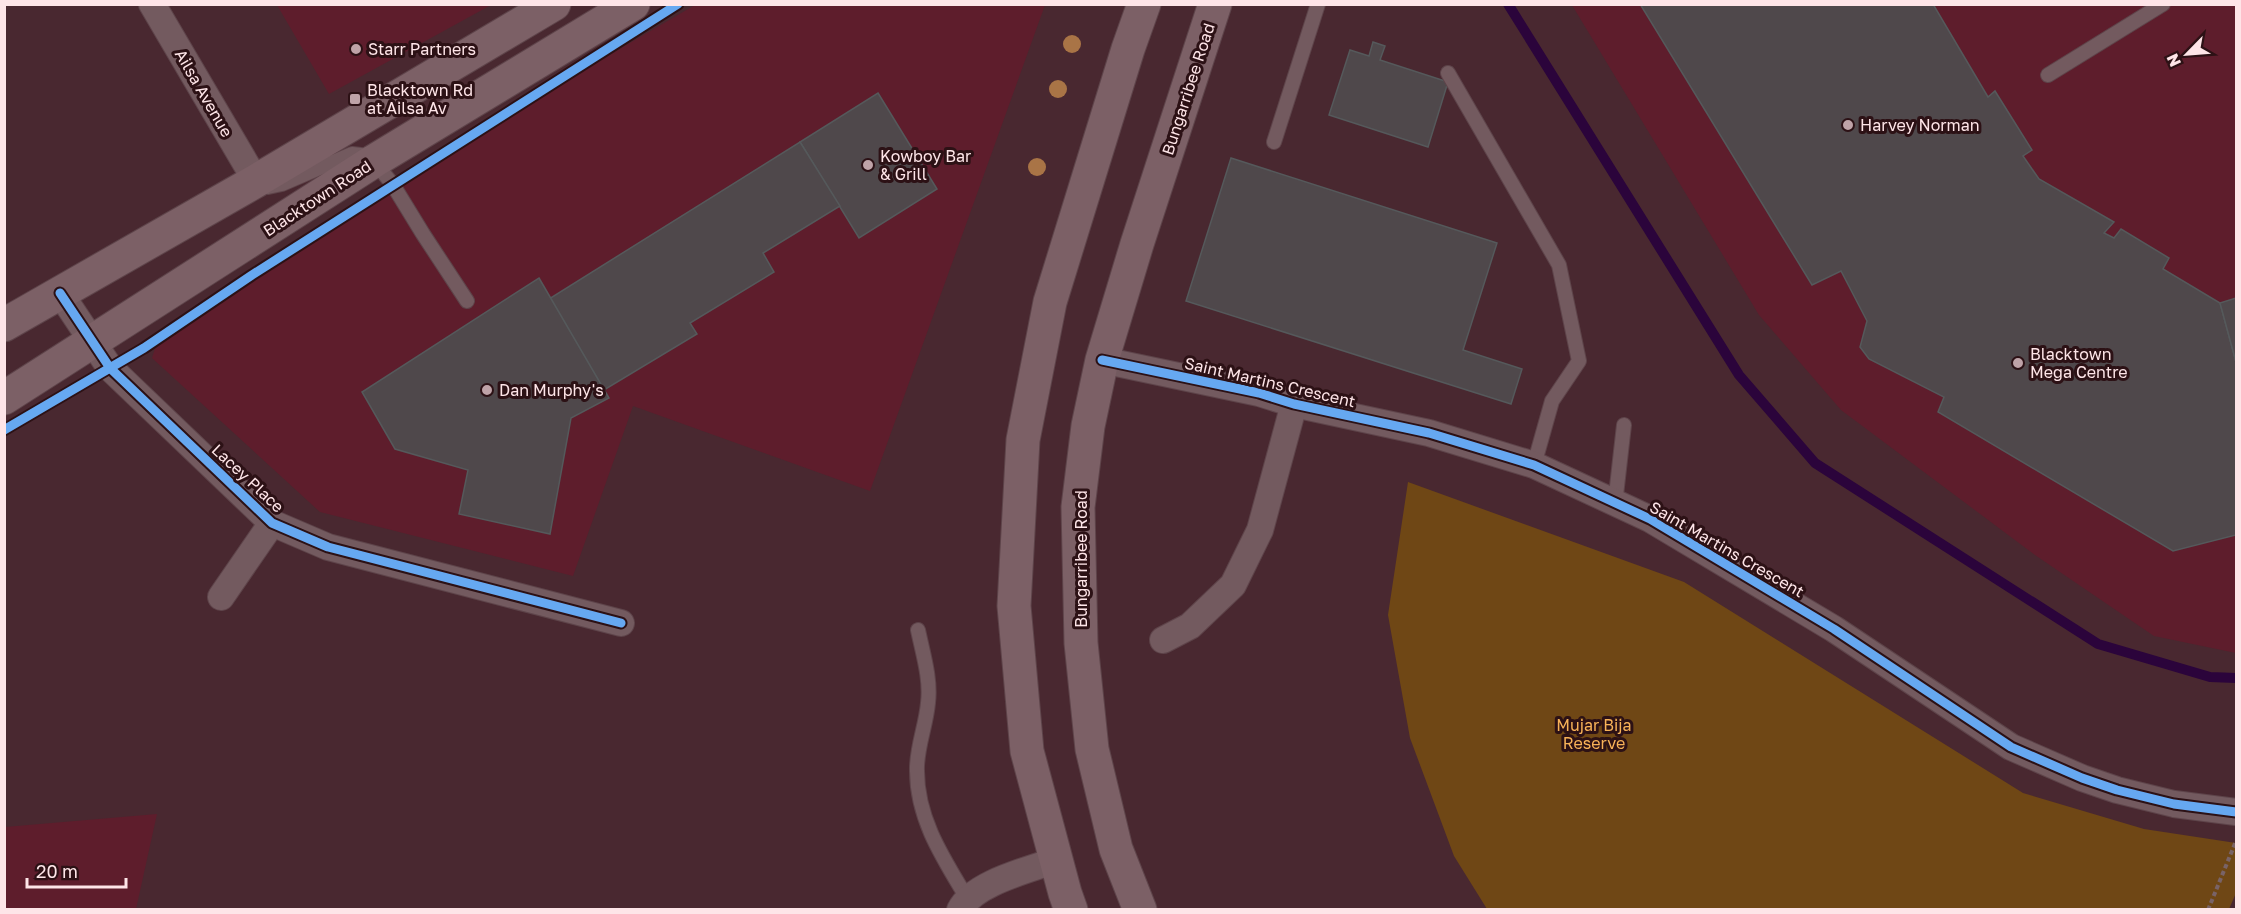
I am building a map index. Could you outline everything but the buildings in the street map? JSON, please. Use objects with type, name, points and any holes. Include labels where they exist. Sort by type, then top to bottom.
[{"type":"main road","points":[[4,325],[256,181],[554,4]]},
{"type":"main road","name":"Blacktown Road","points":[[4,398],[374,161],[633,4]]},
{"type":"main road","points":[[1071,909],[1027,751],[1014,606],[1023,440],[1050,302],[1144,4]]},
{"type":"main road","name":"Bungarribee Road","points":[[1140,909],[1116,849],[1092,749],[1081,643],[1078,507],[1088,426],[1102,360],[1215,4]]},
{"type":"street","name":"Ailsa Avenue","points":[[152,4],[256,181]]},
{"type":"street","name":"Lacey Place","points":[[60,293],[110,368],[272,523],[328,547],[621,623]]},
{"type":"street","name":"Saint Martins Crescent","points":[[1102,360],[1259,393],[1294,404],[1429,433],[1534,465],[1650,519],[1834,629],[2011,747],[2082,778],[2151,800],[2199,809],[2236,812]]},
{"type":"street","points":[[1163,640],[1191,627],[1233,585],[1260,530],[1294,404]]},
{"type":"street","name":"Lacey Place","points":[[221,597],[272,523]]},
{"type":"street","points":[[964,904],[983,887],[1056,860]]},
{"type":"lane","points":[[1274,142],[1318,4]]},
{"type":"lane","points":[[2048,75],[2163,4]]},
{"type":"lane","points":[[1448,74],[1559,265],[1579,361],[1552,401],[1534,465]]},
{"type":"lane","points":[[256,181],[268,188],[352,154],[374,161],[393,185],[467,301]]},
{"type":"lane","points":[[1615,504],[1624,425]]},
{"type":"lane","points":[[918,630],[926,668],[929,700],[916,770],[919,798],[926,822],[964,904]]},
{"type":"path","points":[[2208,909],[2232,854],[2236,838]]},
{"type":"shaded area","name":"Starr Partners","points":[[277,5],[491,5],[329,94]]},
{"type":"shaded area","points":[[695,5],[1045,5],[870,491],[633,406],[573,576],[320,512],[152,358],[157,342],[551,89]]},
{"type":"shaded area","name":"Blacktown Mega Centre","points":[[1572,5],[2236,5],[2236,653],[2154,636],[2035,555],[1841,410],[1759,315]]},
{"type":"shaded area","points":[[157,814],[136,909],[5,909],[5,827]]},
{"type":"green space","name":"Mujar Bija Reserve","points":[[1408,482],[1684,582],[2023,793],[2144,829],[2236,843],[2236,893],[2229,909],[1487,909],[1454,856],[1410,738],[1388,615]]},
{"type":"waterway","points":[[1508,4],[1739,375],[1815,463],[2098,644],[2210,677],[2236,678]]},
{"type":"cycle path","points":[[4,430],[144,348],[252,275],[678,4]]},
{"type":"cycle path","points":[[60,293],[110,368],[272,523],[328,547],[621,623]]},
{"type":"cycle path","points":[[1102,360],[1259,393],[1294,404],[1429,433],[1534,465],[1650,519],[1834,629],[2011,747],[2082,778],[2117,790],[2174,804],[2236,812]]},
{"type":"place","name":"Starr Partners","points":[[356,49]]},
{"type":"place","name":"Blacktown Rd at Ailsa Av","points":[[355,99]]},
{"type":"place","name":"Harvey Norman","points":[[1848,125]]},
{"type":"place","name":"Kowboy Bar & Grill","points":[[868,165]]},
{"type":"place","name":"Blacktown Mega Centre","points":[[2018,363]]},
{"type":"place","name":"Dan Murphy's","points":[[487,390]]}]
